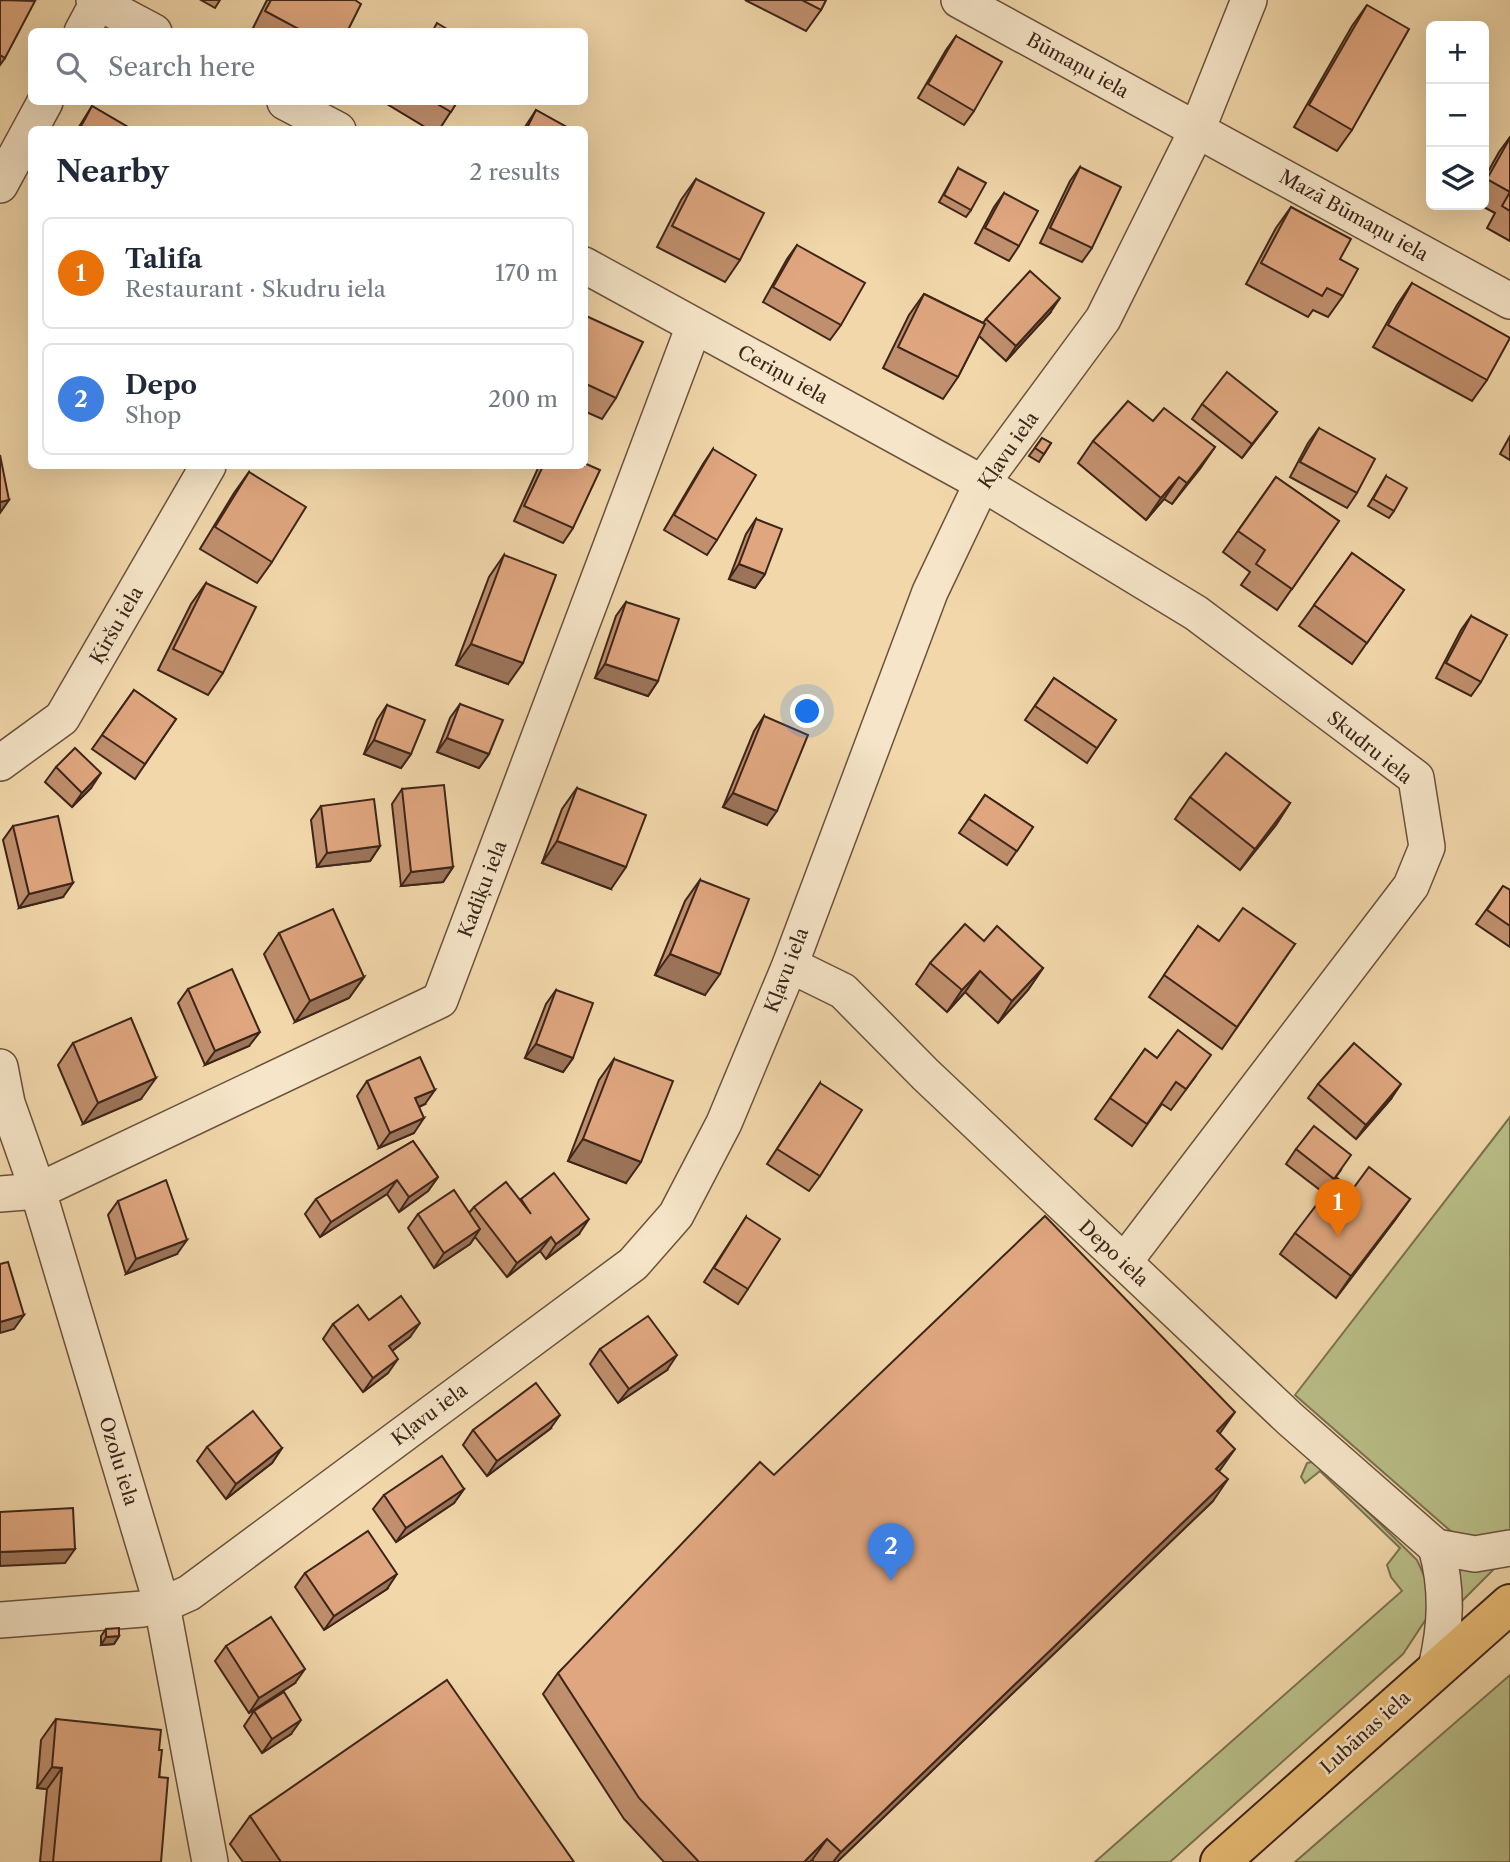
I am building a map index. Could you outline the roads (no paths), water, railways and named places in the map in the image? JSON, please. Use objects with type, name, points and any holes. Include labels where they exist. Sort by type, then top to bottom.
[{"type":"main road","name":"Lubānas iela","points":[[1220,1862],[1510,1604]]},
{"type":"street","name":"Būmaņu iela","points":[[959,0],[1197,130]]},
{"type":"street","name":"Kļavu iela","points":[[0,1620],[119,1612],[162,1605],[189,1593],[633,1264],[676,1215],[724,1123],[790,965],[930,592],[982,483],[1103,319],[1197,130],[1248,0]]},
{"type":"street","points":[[92,11],[142,28]]},
{"type":"street","points":[[32,126],[43,105]]},
{"type":"street","points":[[291,105],[330,126]]},
{"type":"street","name":"Mazā Būmaņu iela","points":[[1197,130],[1510,301]]},
{"type":"street","points":[[0,185],[28,133]]},
{"type":"street","name":"Ceriņu iela","points":[[588,267],[982,483]]},
{"type":"street","name":"Kadiķu iela","points":[[0,1194],[38,1191],[440,1000],[694,326]]},
{"type":"street","name":"Ķiršu iela","points":[[0,763],[62,718],[206,469]]},
{"type":"street","name":"Skudru iela","points":[[982,483],[1218,629],[1416,778],[1424,813],[1427,847],[1411,886],[1124,1262]]},
{"type":"street","name":"Depo iela","points":[[790,965],[843,991],[926,1075],[1290,1419],[1436,1547]]},
{"type":"street","name":"Ozolu iela","points":[[0,1067],[7,1103],[38,1191],[162,1605],[210,1862]]},
{"type":"street","points":[[1436,1668],[1445,1629],[1443,1591],[1436,1547],[1475,1553],[1510,1548]]},
{"type":"place","name":"Talifa","points":[[1338,1237]]},
{"type":"place","name":"Depo","points":[[891,1581]]}]
